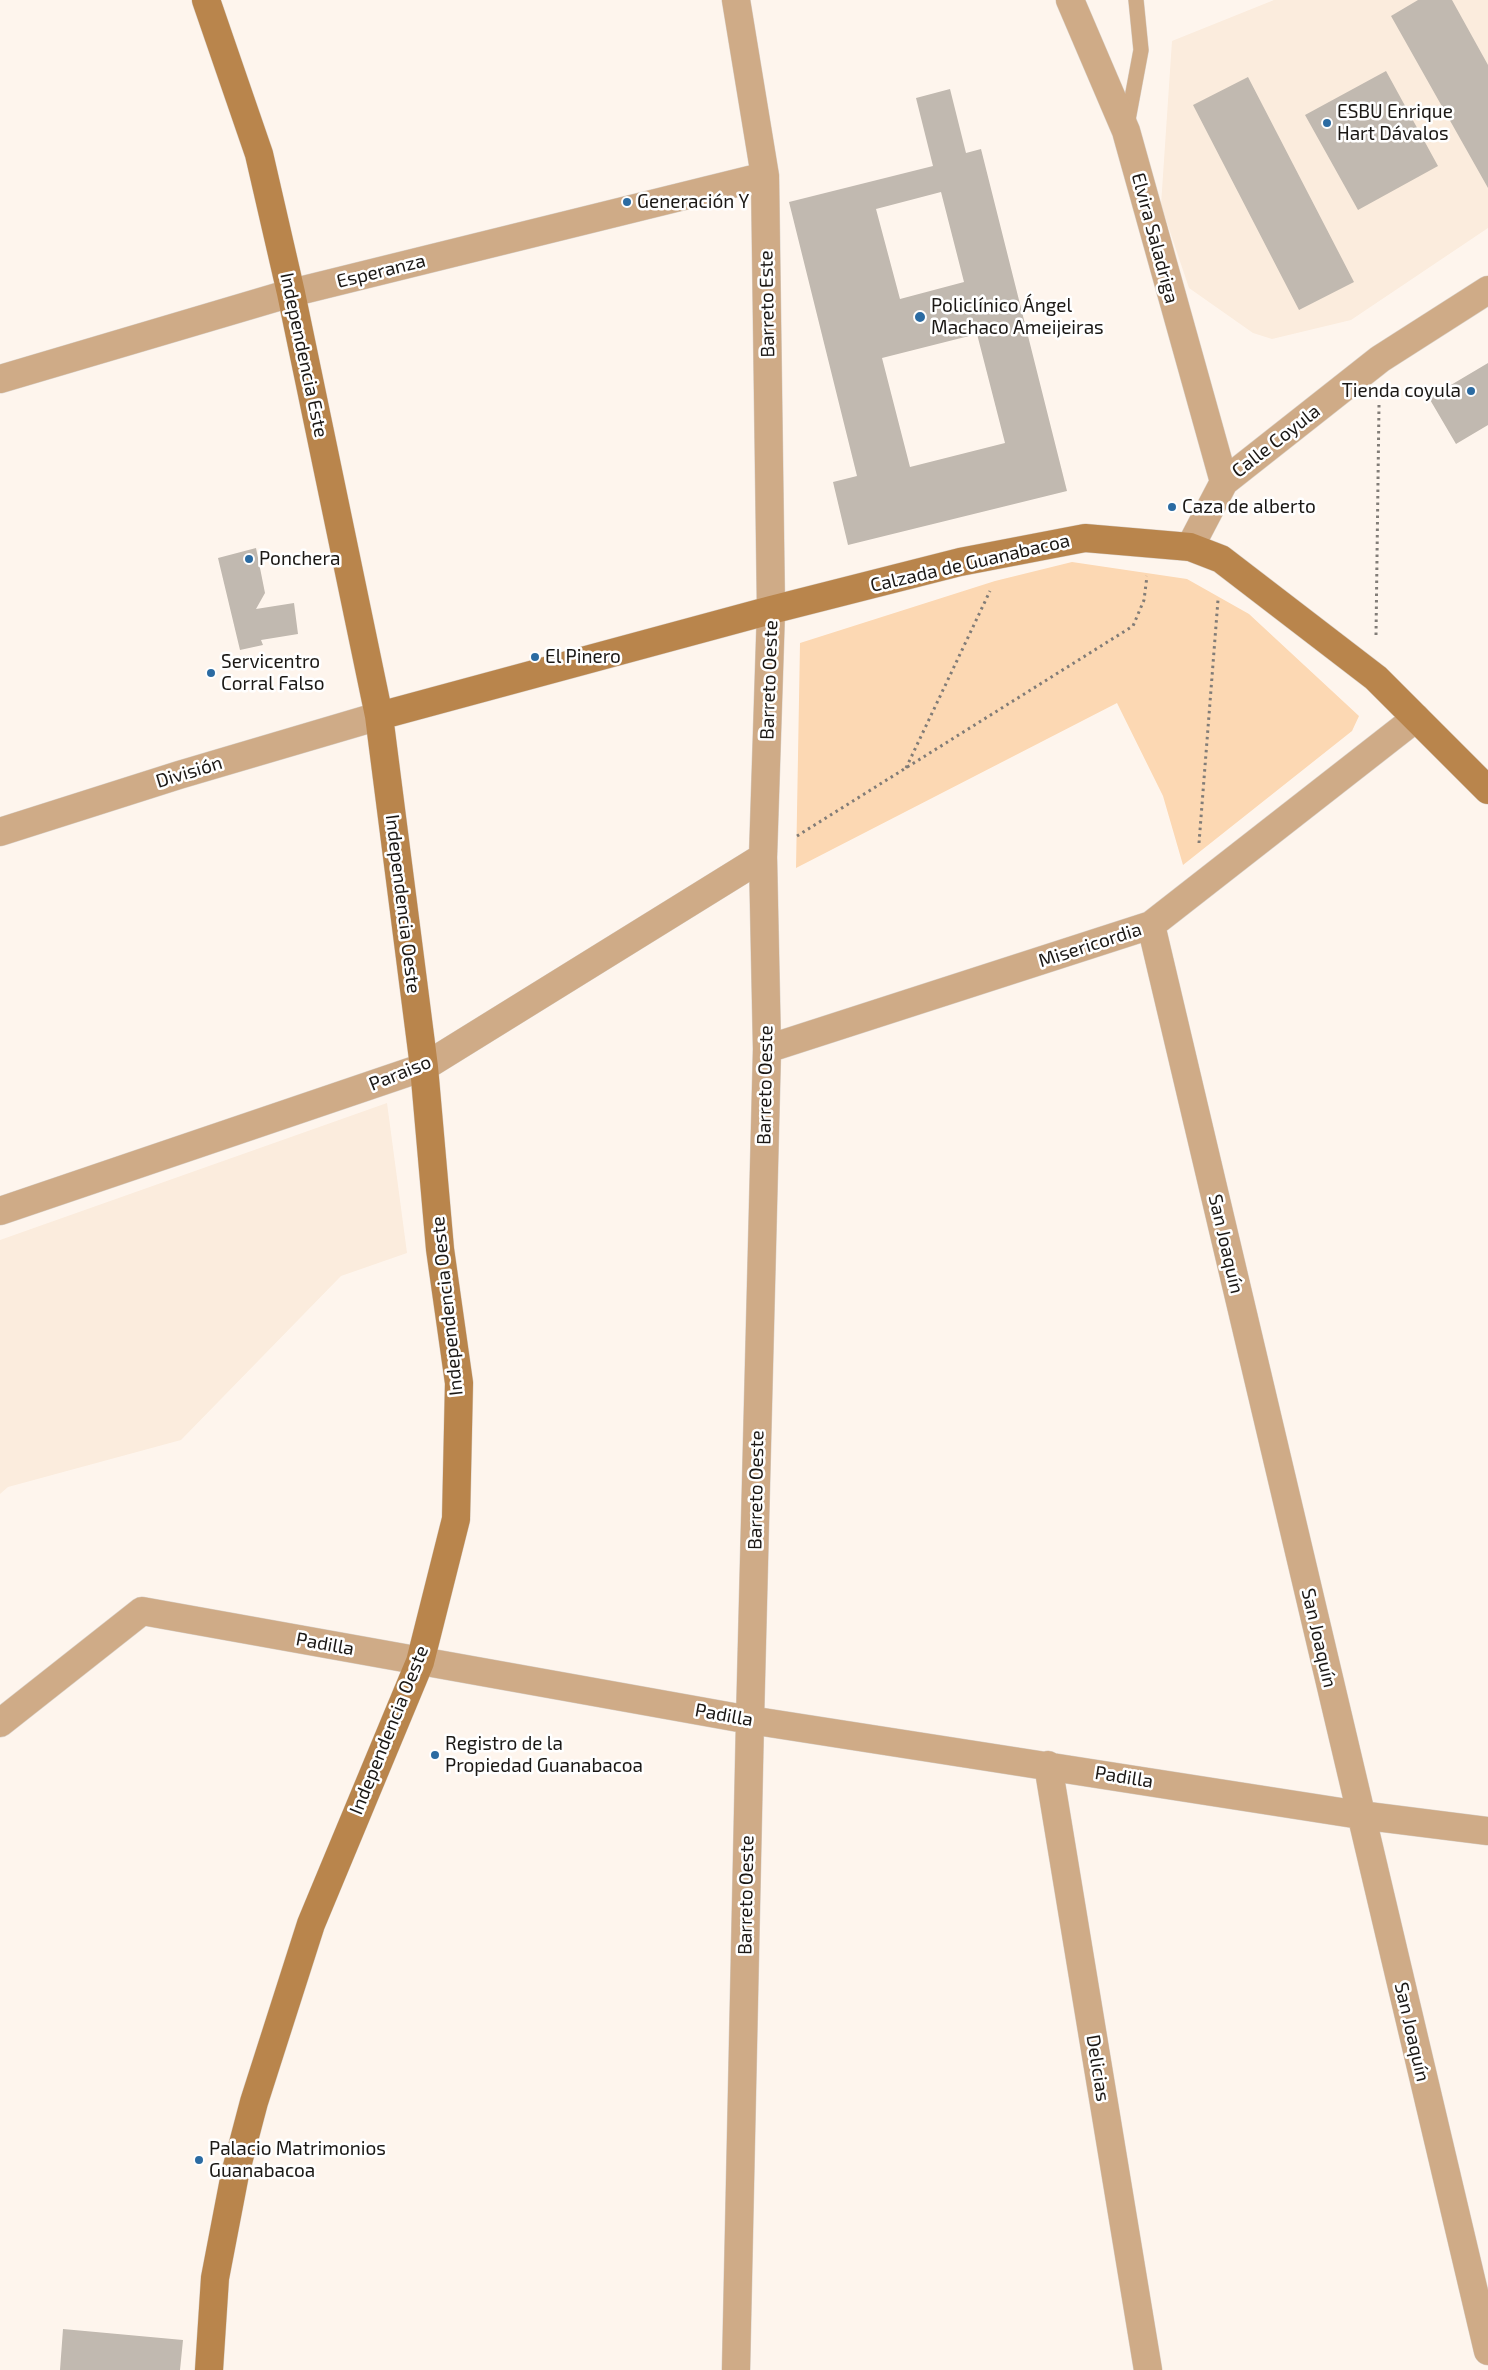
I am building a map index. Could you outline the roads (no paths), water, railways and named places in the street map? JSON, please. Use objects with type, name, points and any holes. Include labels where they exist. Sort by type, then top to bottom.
[{"type":"main road","name":"Independencia Este","points":[[206,0],[259,154],[291,293],[379,716]]},
{"type":"main road","name":"Calzada de Guanabacoa","points":[[379,716],[771,610],[960,562],[1085,538],[1190,547],[1221,559],[1376,678],[1488,790]]},
{"type":"main road","name":"Independencia Oeste","points":[[209,2370],[215,2278],[235,2174],[254,2102],[310,1924],[420,1662],[456,1519],[459,1383],[440,1249],[424,1067],[379,716]]},
{"type":"street","name":"Barreto Este","points":[[736,0],[765,176],[771,610]]},
{"type":"street","name":"Elvira Saladriga","points":[[1070,0],[1126,131],[1224,482]]},
{"type":"street","name":"Esperanza","points":[[0,379],[291,293],[765,176]]},
{"type":"street","name":"Calle Coyula","points":[[1190,547],[1224,482],[1380,359],[1488,290]]},
{"type":"street","name":"Barreto Oeste","points":[[736,2370],[767,1049],[764,857],[771,610]]},
{"type":"street","name":"División","points":[[0,832],[179,775],[379,716]]},
{"type":"street","name":"Misericordia","points":[[767,1049],[1151,925],[1416,718]]},
{"type":"street","name":"Paraiso","points":[[0,1211],[424,1067],[764,857]]},
{"type":"street","name":"San Joaquín","points":[[1151,925],[1488,2351]]},
{"type":"street","name":"Padilla","points":[[0,1723],[142,1610],[420,1662],[750,1720],[1360,1815],[1488,1831]]},
{"type":"street","name":"Delicias","points":[[1048,1765],[1148,2370]]},
{"type":"lane","points":[[1126,131],[1141,50],[1136,0]]},
{"type":"place","name":"ESBU Enrique Hart Dávalos","points":[[1327,123]]},
{"type":"place","name":"Generación Y","points":[[627,202]]},
{"type":"place","name":"Policlínico Ángel Machaco Ameijeiras","points":[[920,317]]},
{"type":"place","name":"Tienda coyula","points":[[1471,391]]},
{"type":"place","name":"Caza de alberto","points":[[1172,507]]},
{"type":"place","name":"Ponchera","points":[[249,559]]},
{"type":"place","name":"El Pinero","points":[[535,657]]},
{"type":"place","name":"Servicentro Corral Falso","points":[[211,673]]},
{"type":"place","name":"Registro de la Propiedad Guanabacoa","points":[[435,1755]]},
{"type":"place","name":"Palacio Matrimonios Guanabacoa","points":[[199,2160]]}]
